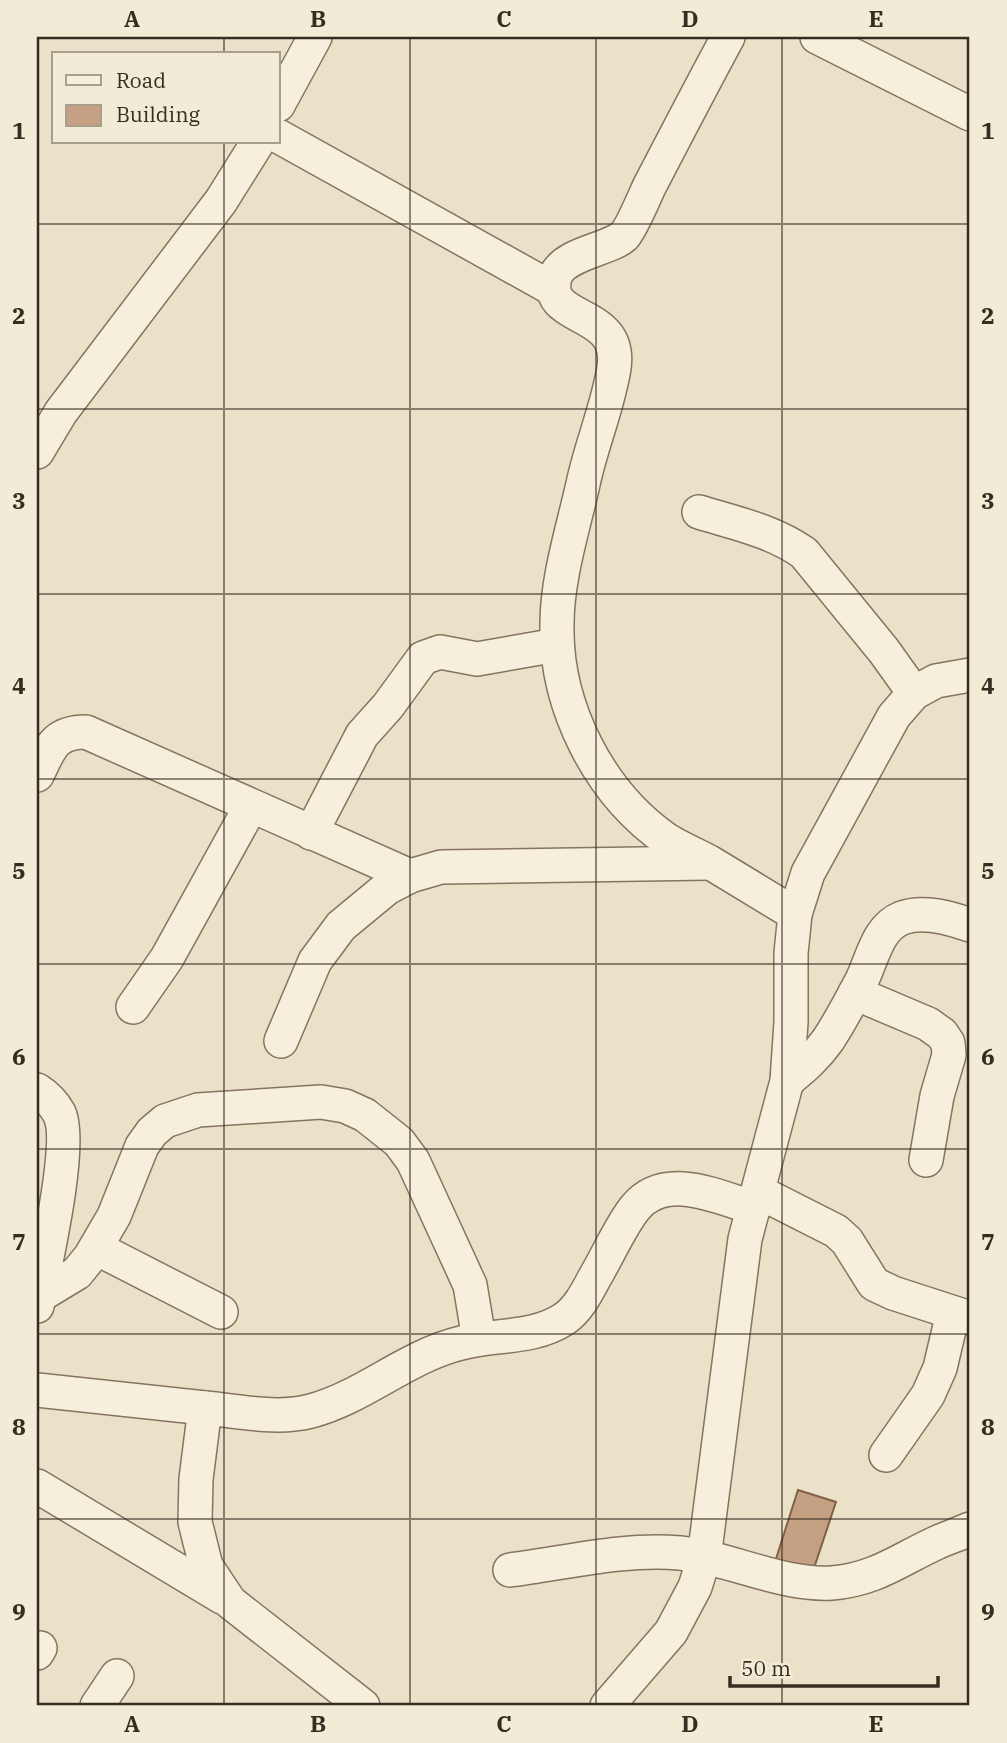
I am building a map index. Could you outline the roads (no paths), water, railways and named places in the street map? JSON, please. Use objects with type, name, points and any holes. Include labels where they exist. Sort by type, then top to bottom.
[{"type":"street","points":[[280,101],[315,37]]},
{"type":"street","points":[[728,37],[624,236],[571,260],[556,273],[553,289],[558,303],[595,323],[608,334],[614,349],[614,367],[586,467],[561,586],[556,622],[557,645],[559,669],[573,716],[589,751],[621,799],[668,840],[795,914]]},
{"type":"street","points":[[817,37],[970,114]]},
{"type":"street","points":[[280,137],[553,289]]},
{"type":"street","points":[[37,452],[61,412],[221,201],[257,144]]},
{"type":"street","points":[[699,512],[766,533],[804,553],[884,651],[914,693]]},
{"type":"street","points":[[311,833],[362,735],[388,706],[423,658],[440,652],[477,659],[557,645]]},
{"type":"street","points":[[607,1706],[671,1632],[695,1587],[704,1558],[745,1239],[786,1081],[795,914],[808,873],[894,716],[914,693],[936,681],[970,676]]},
{"type":"street","points":[[37,775],[60,737],[71,732],[86,732],[410,876]]},
{"type":"street","points":[[133,1007],[167,958],[251,806]]},
{"type":"street","points":[[281,1041],[315,961],[341,926],[387,888],[410,876],[441,867],[710,863]]},
{"type":"street","points":[[786,1081],[811,1062],[828,1039],[855,993],[879,939],[890,925],[903,917],[919,915],[949,918],[970,925]]},
{"type":"street","points":[[855,993],[928,1024],[948,1042],[949,1055],[937,1096],[926,1160]]},
{"type":"street","points":[[37,1090],[60,1114],[65,1136],[38,1301]]},
{"type":"street","points":[[38,1301],[77,1273],[96,1248],[114,1216],[142,1146],[152,1132],[165,1121],[198,1110],[321,1102],[345,1106],[365,1115],[386,1129],[413,1161],[470,1285],[479,1339]]},
{"type":"street","points":[[37,1390],[283,1415],[309,1412],[351,1396],[440,1349],[479,1339],[550,1328],[567,1317],[580,1303],[635,1207],[654,1192],[677,1188],[757,1200],[836,1231],[847,1241],[874,1284],[893,1293],[962,1315],[928,1395],[886,1455]]},
{"type":"street","points":[[96,1248],[221,1312]]},
{"type":"street","points":[[205,1408],[196,1479],[195,1522],[206,1566],[230,1602]]},
{"type":"street","points":[[37,1486],[230,1602],[363,1706]]},
{"type":"street","points":[[510,1570],[620,1555],[678,1553],[804,1582],[831,1583],[872,1574],[898,1564],[934,1544],[970,1529]]},
{"type":"street","points":[[97,1706],[117,1676]]}]
